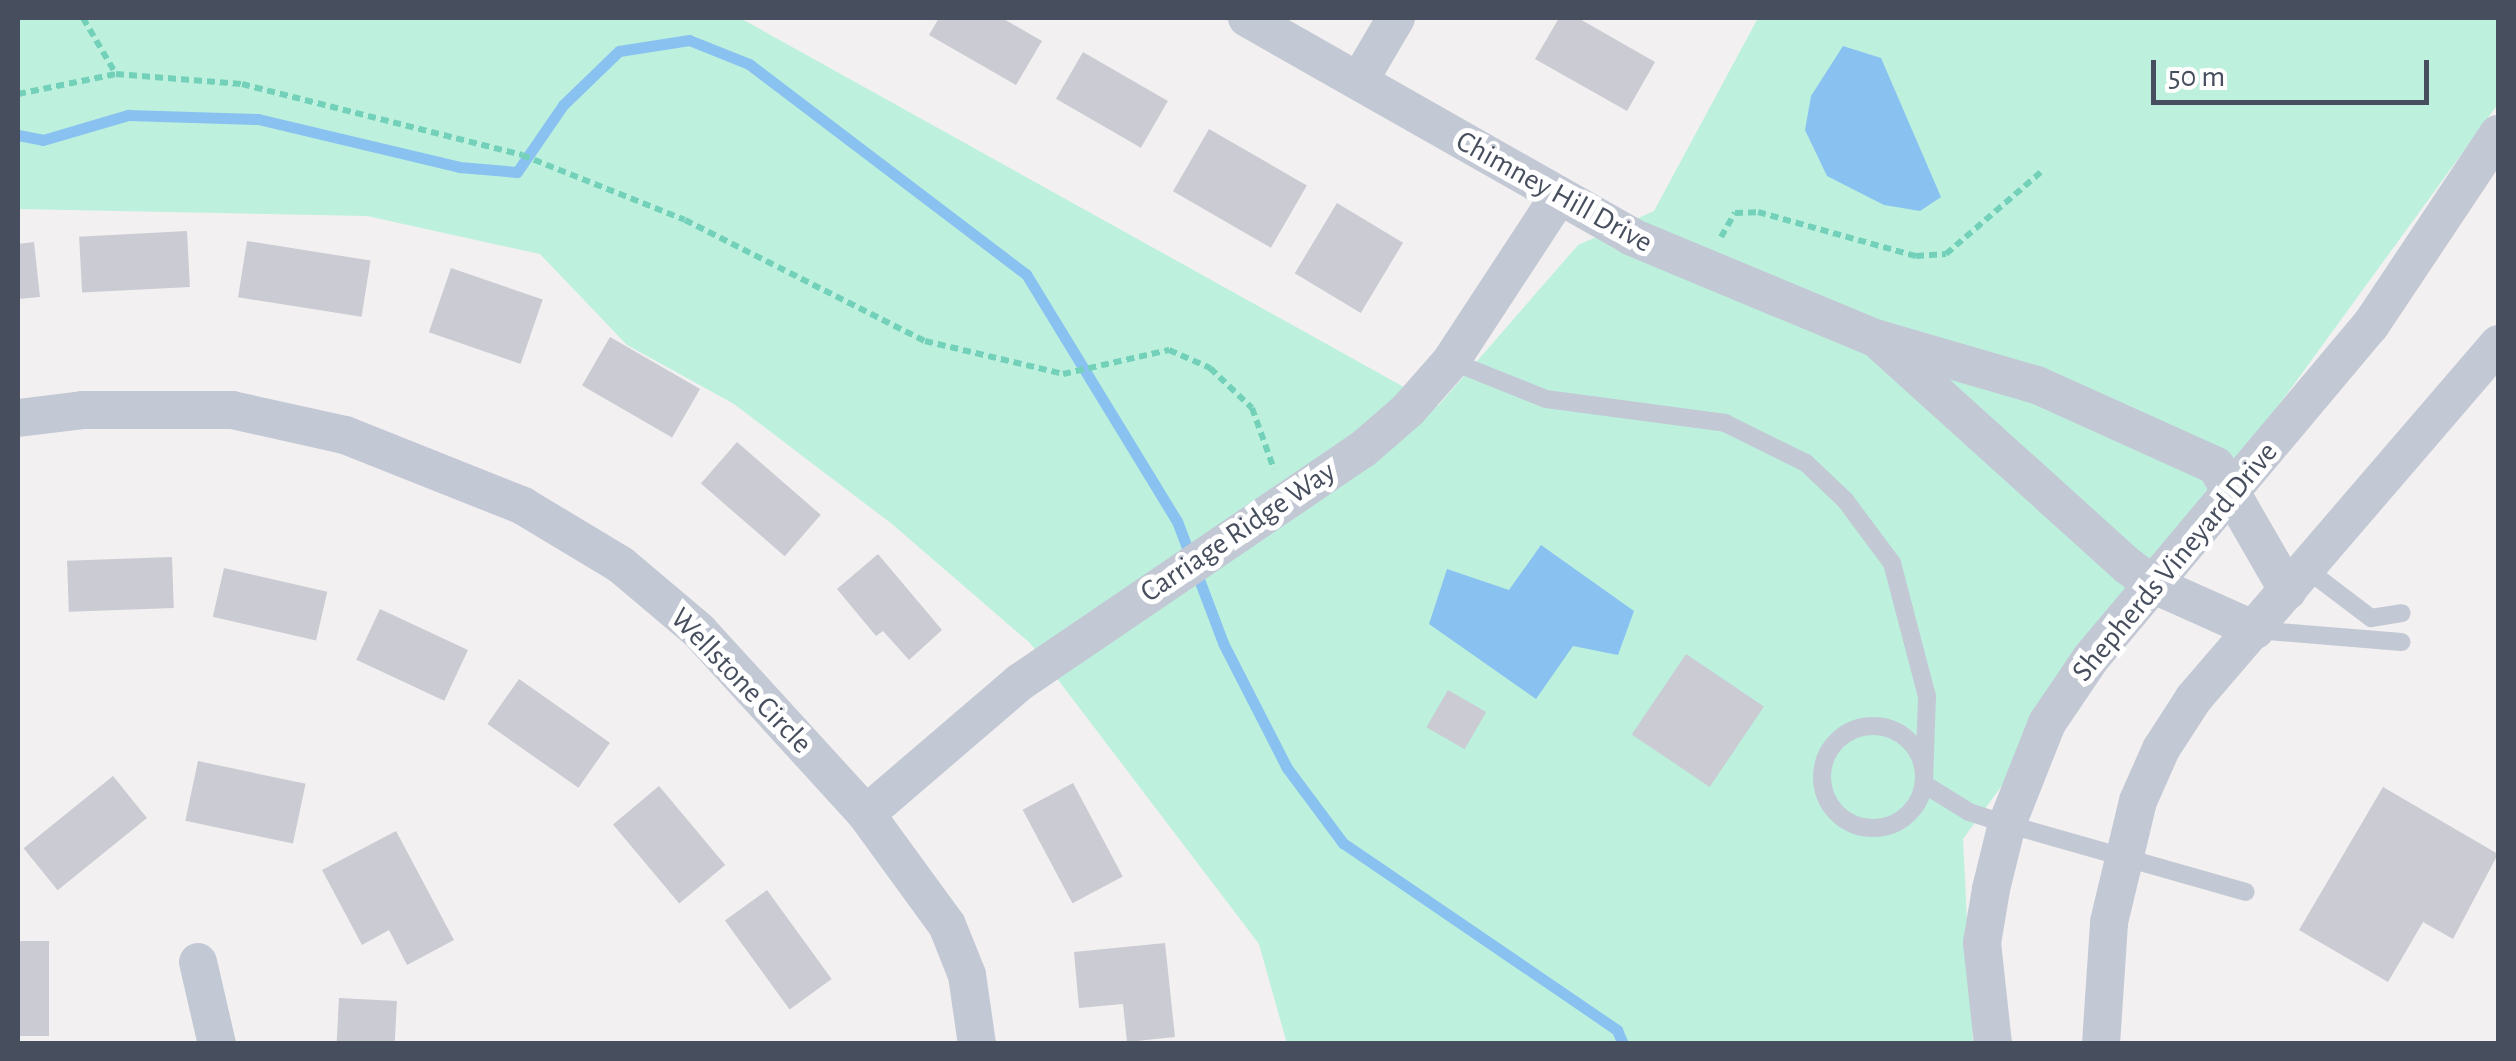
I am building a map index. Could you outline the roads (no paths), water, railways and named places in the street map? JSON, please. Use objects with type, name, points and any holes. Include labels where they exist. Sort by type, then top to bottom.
[{"type":"street","name":"Chimney Hill Drive","points":[[1247,18],[1359,80],[1557,200],[1706,270],[1875,338],[2038,385],[2216,466],[2298,581]]},
{"type":"street","points":[[1359,80],[1396,18]]},
{"type":"street","name":"Shepherds Vineyard Drive","points":[[1993,1044],[1982,944],[2007,824],[2054,711],[2152,584],[2370,326],[2498,134]]},
{"type":"street","name":"Carriage Ridge Way","points":[[866,814],[1020,682],[1362,450],[1450,361],[1557,200]]},
{"type":"street","name":"Chimney Hill Drive","points":[[1875,338],[2152,584],[2255,630]]},
{"type":"street","points":[[2102,1044],[2108,922],[2122,857],[2160,750],[2194,698],[2498,344]]},
{"type":"street","name":"Wellstone Circle","points":[[18,418],[83,410],[232,410],[345,436],[523,506],[621,566],[700,630],[866,814],[946,924],[967,975],[976,1044]]},
{"type":"street","points":[[198,962],[217,1044]]},
{"type":"lane","points":[[1450,361],[1546,399],[1726,423],[1806,462],[1846,500],[1892,563],[1928,696],[1924,784],[1908,814],[1878,828],[1860,827],[1832,808],[1822,776],[1832,745],[1860,728],[1877,726],[1907,739],[1923,767],[1924,784]]},
{"type":"lane","points":[[2298,581],[2371,618],[2402,613]]},
{"type":"lane","points":[[2255,630],[2402,642]]},
{"type":"lane","points":[[1924,784],[1969,812],[2246,892]]},
{"type":"water","points":[[1843,46],[1881,58],[1941,197],[1920,211],[1884,205],[1827,176],[1805,130],[1811,96]]},
{"type":"water","points":[[1541,545],[1634,611],[1618,655],[1573,646],[1536,699],[1429,624],[1447,569],[1509,590]]},
{"type":"waterway","points":[[18,135],[43,140],[128,115],[258,119],[459,167],[517,172],[563,105],[619,51],[689,40],[749,64],[1026,274],[1177,521],[1223,643],[1287,768],[1343,843],[1617,1030],[1623,1044]]}]
